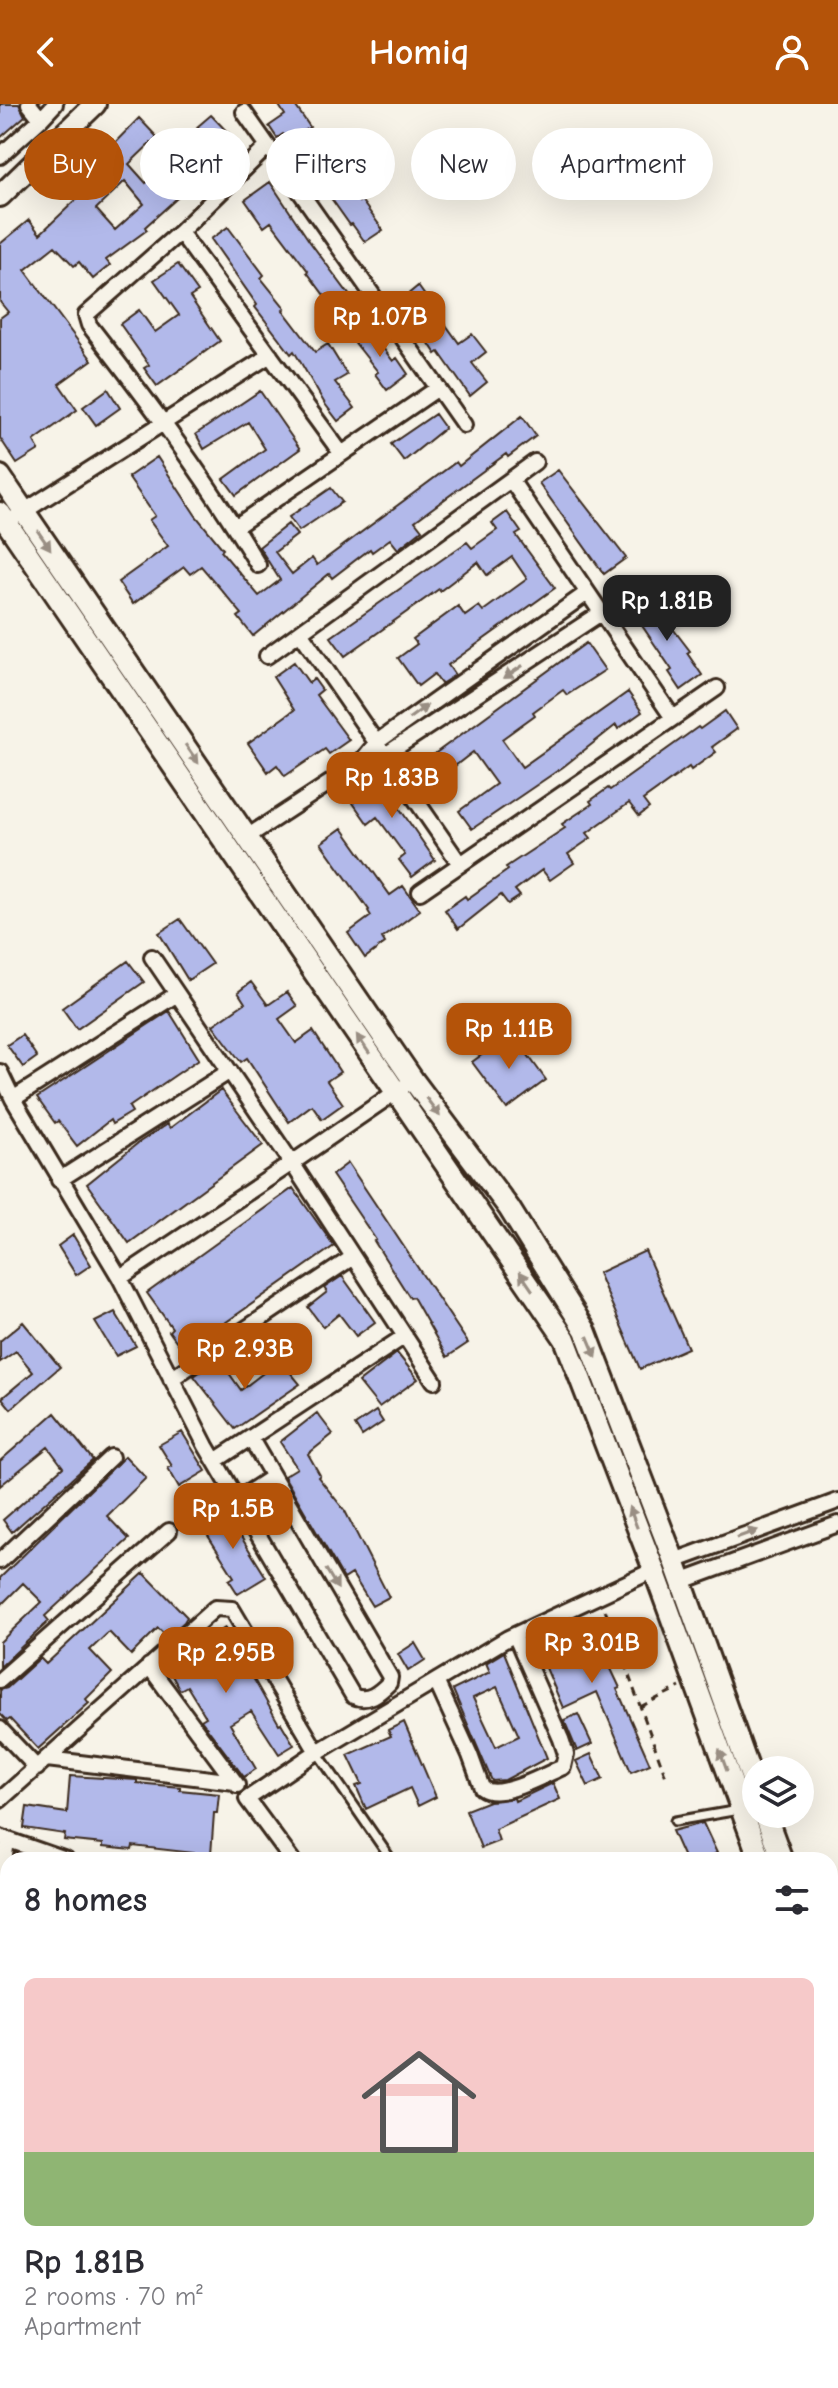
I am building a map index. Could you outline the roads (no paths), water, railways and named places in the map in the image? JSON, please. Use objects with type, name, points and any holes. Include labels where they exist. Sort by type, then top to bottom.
[{"type":"street","points":[[29,104],[41,119]]},
{"type":"street","points":[[0,156],[55,104]]},
{"type":"street","points":[[0,196],[95,104]]},
{"type":"street","points":[[244,112],[266,143]]},
{"type":"street","points":[[258,565],[145,397],[89,325],[86,315],[180,232],[266,148]]},
{"type":"street","points":[[306,200],[464,425]]},
{"type":"street","points":[[180,232],[341,453]]},
{"type":"street","points":[[10,516],[270,355]]},
{"type":"street","points":[[235,527],[438,388]]},
{"type":"street","points":[[267,656],[535,462]]},
{"type":"street","points":[[0,476],[10,516],[404,1086],[509,1208],[585,1330],[674,1561],[744,1756]]},
{"type":"street","points":[[511,480],[673,718]]},
{"type":"street","points":[[10,516],[247,837],[565,1339],[757,1852]]},
{"type":"street","points":[[247,837],[381,748],[457,684],[587,593]]},
{"type":"street","points":[[381,748],[468,701],[601,613]]},
{"type":"street","points":[[542,626],[553,646]]},
{"type":"street","points":[[300,632],[460,864]]},
{"type":"street","points":[[457,684],[468,701]]},
{"type":"street","points":[[420,892],[717,688]]},
{"type":"street","points":[[152,957],[292,1163],[434,1381]]},
{"type":"street","points":[[13,1099],[177,994]]},
{"type":"street","points":[[59,1180],[230,1071]]},
{"type":"street","points":[[0,1072],[59,1180],[120,1278],[237,1500],[353,1696],[361,1700],[370,1698],[389,1683],[390,1677],[251,1439]]},
{"type":"street","points":[[120,1278],[404,1086]]},
{"type":"street","points":[[171,1379],[353,1257]]},
{"type":"street","points":[[215,1461],[405,1336]]},
{"type":"street","points":[[3,1551],[111,1457]]},
{"type":"street","points":[[237,1500],[271,1478]]},
{"type":"street","points":[[247,1799],[317,1752],[515,1635],[674,1561],[838,1501]]},
{"type":"street","points":[[661,1591],[838,1524]]},
{"type":"street","points":[[0,1680],[169,1531]]},
{"type":"street","points":[[0,1800],[215,1608],[224,1606],[232,1609],[317,1752]]},
{"type":"street","points":[[436,1681],[486,1792],[492,1794],[521,1786],[563,1767],[566,1754],[515,1635]]},
{"type":"street","points":[[149,1666],[286,1852]]},
{"type":"street","points":[[0,1729],[42,1764],[235,1782]]},
{"type":"street","points":[[770,1828],[779,1852]]},
{"type":"street","points":[[3,1838],[43,1852]]},
{"type":"lane","points":[[317,1752],[386,1852]]},
{"type":"lane","points":[[675,1821],[741,1810]]}]
